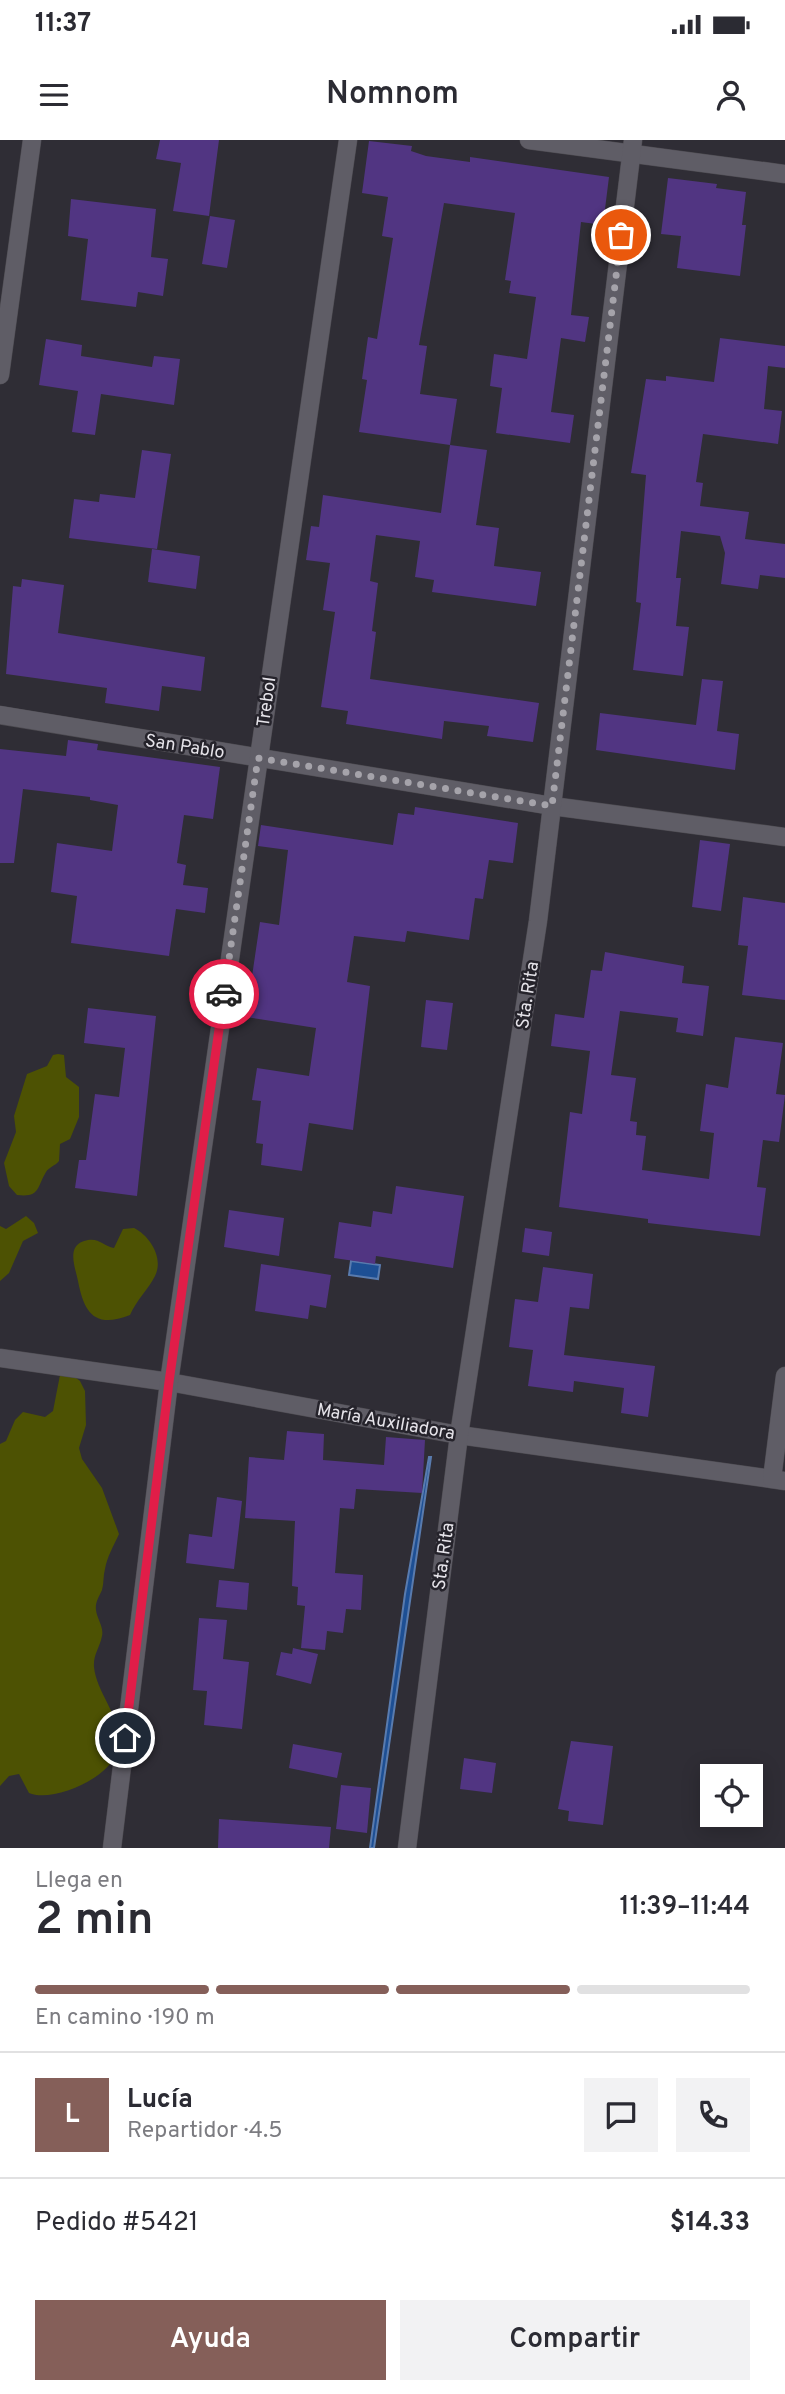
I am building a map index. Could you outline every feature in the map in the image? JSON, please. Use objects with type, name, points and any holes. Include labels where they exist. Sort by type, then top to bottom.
[{"type":"street","points":[[0,374],[32,140]]},
{"type":"street","name":"Trebol","points":[[111,1848],[169,1382],[348,140]]},
{"type":"street","points":[[529,140],[632,147],[785,174]]},
{"type":"street","name":"Sta. Rita","points":[[407,1848],[459,1435],[538,920],[632,147]]},
{"type":"street","name":"San Pablo","points":[[0,715],[552,806],[785,837]]},
{"type":"street","name":"María Auxiliadora","points":[[0,1358],[169,1382],[459,1435],[779,1480]]},
{"type":"street","points":[[779,1480],[785,1376]]},
{"type":"shaded area","points":[[53,1055],[64,1055],[66,1077],[79,1087],[79,1117],[70,1139],[60,1144],[59,1161],[47,1170],[37,1190],[30,1195],[17,1195],[9,1186],[4,1163],[16,1132],[14,1116],[27,1074],[47,1066]]},
{"type":"shaded area","points":[[26,1216],[34,1223],[38,1233],[23,1241],[9,1273],[0,1281],[0,1226],[6,1229]]},
{"type":"shaded area","points":[[134,1228],[145,1236],[154,1248],[158,1262],[155,1276],[130,1315],[118,1319],[100,1319],[88,1310],[84,1302],[74,1262],[74,1251],[81,1242],[88,1240],[114,1248],[123,1229]]},
{"type":"shaded area","points":[[71,1374],[80,1381],[85,1391],[86,1425],[79,1448],[82,1459],[102,1488],[119,1534],[107,1560],[102,1590],[96,1604],[102,1633],[94,1667],[100,1689],[115,1720],[119,1742],[111,1763],[91,1780],[64,1792],[39,1795],[29,1793],[19,1774],[9,1776],[0,1786],[0,1444],[6,1441],[15,1420],[23,1412],[45,1417],[53,1411],[60,1375]]},
{"type":"water","points":[[351,1261],[380,1265],[378,1279],[349,1275]]},
{"type":"water","points":[[429,1457],[374,1848],[370,1848],[405,1594]]},
{"type":"building","points":[[160,140],[219,140],[209,216],[173,211],[181,163],[156,159]]},
{"type":"building","points":[[369,141],[412,146],[411,151],[426,156],[470,162],[470,157],[609,177],[603,225],[581,222],[571,315],[589,317],[585,342],[561,338],[551,412],[574,415],[570,443],[496,433],[502,388],[490,386],[494,354],[527,359],[536,297],[509,293],[511,281],[505,280],[515,213],[444,203],[419,345],[427,346],[420,394],[457,399],[450,445],[359,432],[367,380],[362,379],[368,337],[377,339],[393,238],[382,236],[388,197],[362,193]]},
{"type":"building","points":[[668,178],[717,184],[716,188],[746,192],[742,225],[746,225],[740,276],[677,268],[681,236],[661,234]]},
{"type":"building","points":[[71,199],[156,209],[151,257],[168,259],[163,296],[138,292],[136,307],[81,300],[88,239],[68,236]]},
{"type":"building","points":[[210,216],[235,220],[227,268],[202,264]]},
{"type":"building","points":[[720,338],[785,346],[785,368],[768,366],[764,409],[782,411],[778,444],[703,434],[696,482],[703,483],[700,506],[749,512],[745,539],[785,544],[785,578],[760,575],[758,589],[721,584],[725,553],[720,536],[681,531],[676,578],[681,578],[676,626],[689,627],[683,676],[633,670],[641,603],[636,602],[646,475],[631,473],[646,379],[666,381],[666,376],[714,382]]},
{"type":"building","points":[[46,339],[82,345],[81,356],[152,367],[154,356],[180,359],[174,405],[101,394],[95,435],[72,432],[78,391],[39,385]]},
{"type":"building","points":[[450,445],[487,450],[476,525],[499,528],[494,566],[541,572],[536,606],[432,592],[434,580],[415,577],[420,541],[376,535],[370,581],[378,583],[370,679],[539,703],[533,742],[487,736],[489,726],[444,721],[442,739],[346,724],[348,711],[321,707],[335,612],[323,610],[330,563],[306,560],[311,526],[319,527],[323,495],[441,513]]},
{"type":"building","points":[[142,450],[171,454],[157,549],[69,538],[74,499],[99,502],[100,494],[135,498]]},
{"type":"building","points":[[152,549],[200,556],[196,589],[148,582]]},
{"type":"building","points":[[22,579],[64,585],[58,633],[205,657],[201,691],[162,686],[159,711],[105,703],[107,688],[6,674],[13,586],[21,587]]},
{"type":"building","points":[[702,679],[723,681],[717,731],[739,734],[735,770],[596,750],[600,713],[696,725]]},
{"type":"building","points":[[68,740],[98,744],[97,750],[220,767],[213,819],[184,815],[177,863],[186,865],[183,885],[208,888],[205,913],[176,909],[169,956],[71,943],[77,896],[51,892],[57,843],[112,851],[118,805],[90,800],[90,797],[23,789],[14,863],[0,863],[0,749],[66,756]]},
{"type":"building","points":[[415,807],[518,823],[513,863],[489,860],[483,899],[475,898],[469,940],[407,931],[405,942],[354,936],[347,982],[370,986],[353,1130],[309,1123],[302,1171],[261,1165],[263,1144],[256,1143],[261,1101],[252,1100],[257,1068],[309,1076],[316,1028],[246,1017],[260,922],[279,925],[288,850],[258,846],[261,825],[393,845],[398,813],[414,815]]},
{"type":"building","points":[[700,840],[730,844],[721,911],[692,907]]},
{"type":"building","points":[[743,897],[785,903],[785,1000],[742,995],[748,946],[738,945]]},
{"type":"building","points":[[605,952],[684,966],[682,983],[709,986],[703,1036],[676,1032],[678,1018],[620,1011],[611,1075],[636,1078],[630,1121],[637,1122],[636,1135],[646,1136],[642,1170],[709,1179],[714,1133],[700,1131],[706,1084],[728,1088],[735,1037],[783,1043],[776,1094],[785,1095],[779,1142],[763,1140],[757,1187],[766,1188],[760,1236],[648,1223],[648,1219],[559,1207],[570,1112],[582,1114],[590,1051],[551,1046],[555,1014],[584,1018],[591,970],[602,971]]},
{"type":"building","points":[[426,1000],[453,1003],[447,1050],[421,1047]]},
{"type":"building","points":[[88,1008],[156,1016],[137,1196],[75,1188],[79,1160],[86,1160],[95,1094],[119,1097],[125,1048],[84,1043]]},
{"type":"building","points":[[396,1186],[464,1196],[453,1268],[376,1256],[375,1264],[334,1258],[339,1222],[371,1227],[373,1211],[392,1214]]},
{"type":"building","points":[[229,1210],[284,1218],[279,1256],[224,1247]]},
{"type":"building","points":[[525,1228],[552,1232],[549,1256],[522,1252]]},
{"type":"building","points":[[261,1264],[331,1275],[326,1308],[310,1305],[308,1319],[255,1311]]},
{"type":"building","points":[[543,1267],[593,1274],[589,1309],[570,1307],[564,1355],[655,1366],[648,1417],[621,1413],[624,1388],[574,1381],[573,1392],[528,1386],[533,1350],[509,1347],[515,1299],[538,1302]]},
{"type":"building","points":[[287,1431],[324,1434],[323,1460],[384,1465],[386,1437],[425,1440],[422,1493],[356,1489],[354,1509],[340,1508],[335,1573],[363,1575],[361,1610],[346,1609],[343,1633],[327,1631],[325,1650],[301,1648],[305,1606],[297,1605],[298,1587],[292,1586],[295,1521],[245,1518],[249,1457],[284,1460]]},
{"type":"building","points":[[217,1497],[242,1501],[234,1569],[186,1563],[189,1534],[212,1537]]},
{"type":"building","points":[[219,1580],[249,1583],[247,1610],[216,1607]]},
{"type":"building","points":[[199,1618],[227,1620],[223,1659],[249,1662],[242,1729],[204,1725],[207,1691],[193,1690]]},
{"type":"building","points":[[293,1648],[318,1654],[311,1684],[276,1675],[281,1652],[292,1654]]},
{"type":"building","points":[[571,1741],[613,1746],[603,1825],[568,1821],[569,1811],[558,1809]]},
{"type":"building","points":[[293,1744],[342,1753],[337,1778],[289,1768]]},
{"type":"building","points":[[464,1758],[496,1763],[492,1793],[460,1789]]},
{"type":"building","points":[[341,1785],[371,1788],[367,1833],[336,1829]]},
{"type":"building","points":[[219,1819],[331,1827],[329,1848],[218,1848]]},
{"type":"way so far","points":[[224,994],[258,758],[552,806],[621,235]]},
{"type":"route","points":[[125,1738],[169,1382],[224,994]]}]
